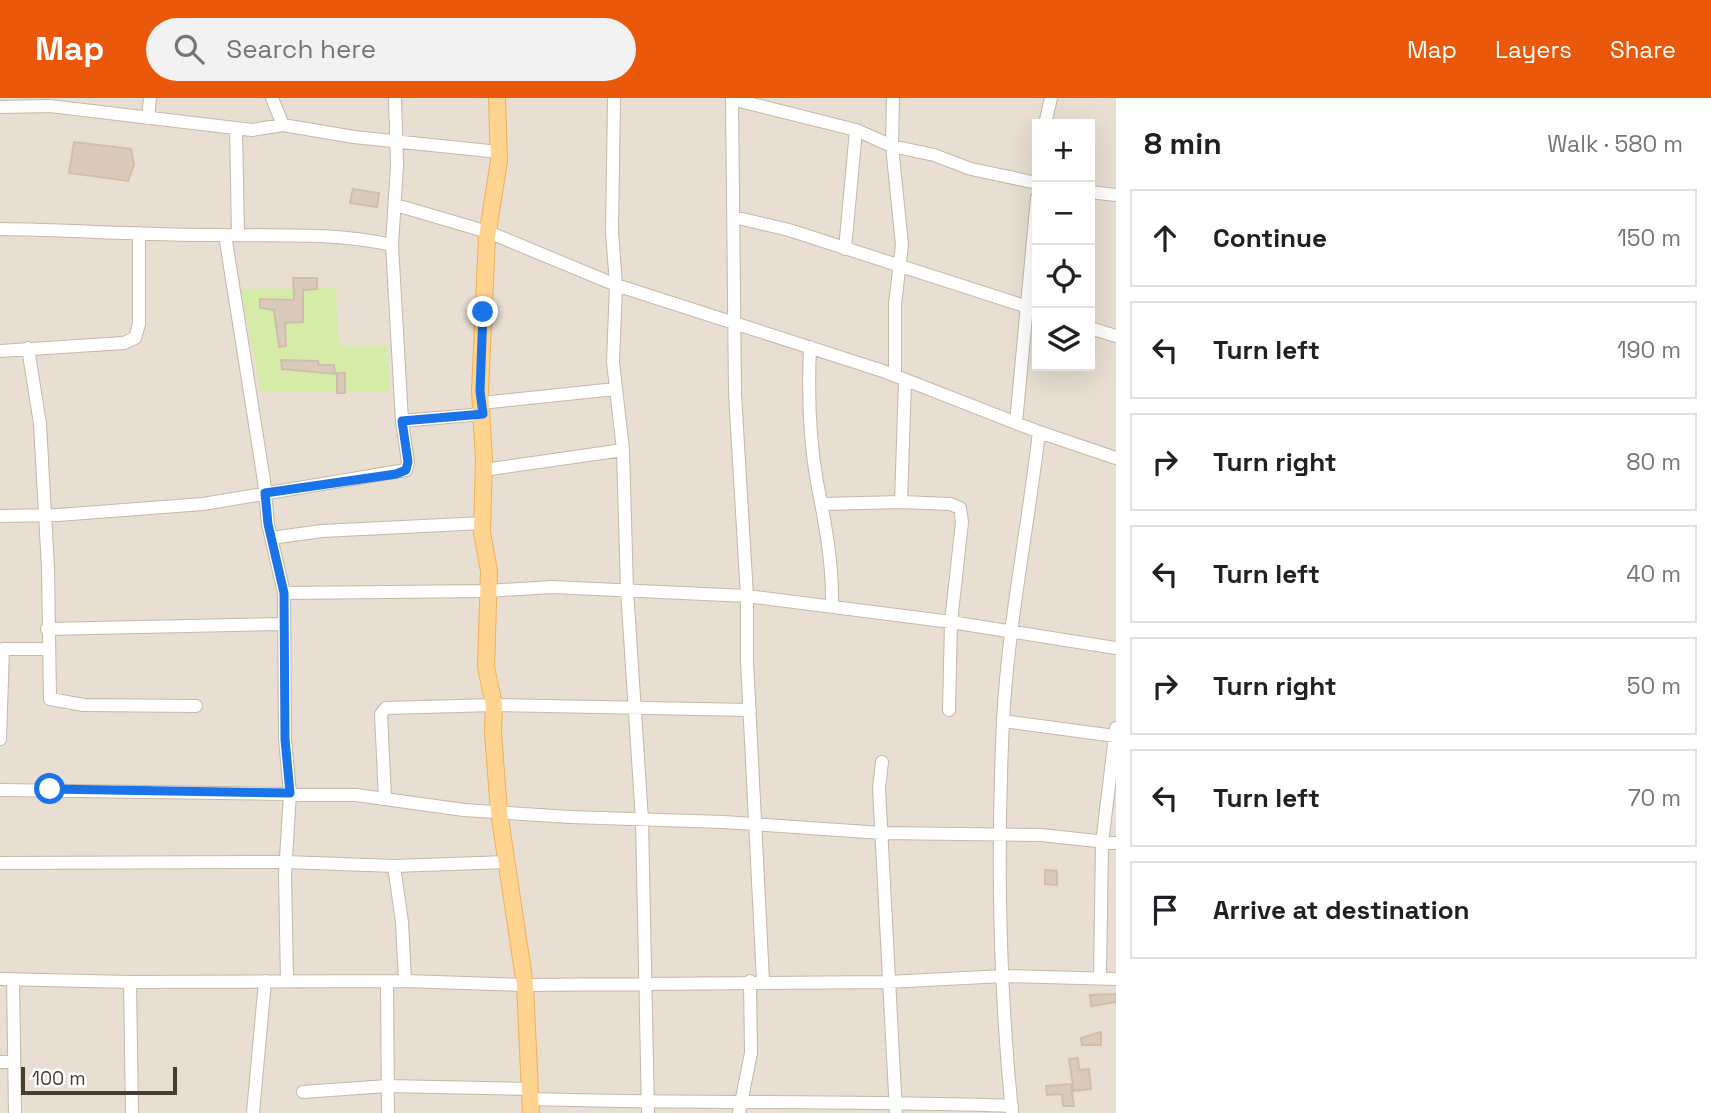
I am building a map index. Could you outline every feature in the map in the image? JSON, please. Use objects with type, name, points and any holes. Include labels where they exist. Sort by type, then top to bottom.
[{"type":"main road","points":[[497,98],[499,152],[488,232],[482,408],[483,523],[489,571],[486,667],[494,705],[493,732],[499,812],[525,985],[530,1100]]},
{"type":"street","points":[[148,118],[150,98]]},
{"type":"street","points":[[272,98],[283,125]]},
{"type":"street","points":[[0,516],[203,504],[406,470],[408,462],[402,421],[392,245],[396,205],[395,98]]},
{"type":"street","points":[[614,98],[612,232],[616,285],[613,362],[623,450],[627,590],[642,820],[649,1108]]},
{"type":"street","points":[[739,1108],[751,1053],[756,981],[756,825],[733,325],[732,98],[856,130],[892,146],[934,155],[971,169],[1032,182]]},
{"type":"street","points":[[893,98],[892,146],[902,245],[895,303],[900,378],[901,502]]},
{"type":"street","points":[[1046,119],[1051,98]]},
{"type":"street","points":[[0,107],[50,106],[252,130],[283,125],[397,142],[499,152]]},
{"type":"street","points":[[236,128],[231,235],[271,538],[284,593],[282,624],[290,793],[286,862],[287,981]]},
{"type":"street","points":[[845,249],[856,130]]},
{"type":"street","points":[[1095,192],[1116,195]]},
{"type":"street","points":[[396,205],[488,232],[616,285],[900,378],[1039,432],[1116,458]]},
{"type":"street","points":[[734,217],[789,230],[1032,308],[1016,423]]},
{"type":"street","points":[[0,229],[231,235],[310,234],[361,238],[392,245]]},
{"type":"street","points":[[0,351],[124,343],[135,338],[139,324],[139,233]]},
{"type":"street","points":[[1095,330],[1116,336]]},
{"type":"street","points":[[810,347],[808,393],[832,581],[832,606]]},
{"type":"street","points":[[28,348],[40,424],[48,568],[50,699],[55,702],[196,706]]},
{"type":"street","points":[[402,421],[615,389]]},
{"type":"street","points":[[303,1092],[387,1086],[649,1108],[895,1107],[1012,1110],[1004,976],[1000,835],[1003,721],[1011,632],[1039,432]]},
{"type":"street","points":[[484,470],[623,450]]},
{"type":"street","points":[[822,504],[901,502],[950,504],[960,508],[961,541],[951,622],[949,710]]},
{"type":"street","points":[[271,538],[322,531],[483,523]]},
{"type":"street","points":[[284,593],[487,591],[552,587],[747,596],[951,622],[1116,648]]},
{"type":"street","points":[[47,629],[282,624]]},
{"type":"street","points":[[0,739],[1,649],[48,649]]},
{"type":"street","points":[[385,799],[381,714],[386,708],[494,705],[750,710]]},
{"type":"street","points":[[1003,721],[1115,732],[1102,843],[1100,977]]},
{"type":"street","points":[[882,762],[879,788],[895,1107]]},
{"type":"street","points":[[0,790],[290,793],[385,799],[499,812],[882,833],[1041,835],[1116,843]]},
{"type":"street","points":[[0,863],[286,862],[394,866],[506,862]]},
{"type":"street","points":[[394,866],[402,922],[405,981]]},
{"type":"street","points":[[15,1113],[7,979],[130,982],[405,981],[525,985],[887,982],[1004,976],[1116,979]]},
{"type":"street","points":[[253,1113],[265,981]]},
{"type":"street","points":[[387,981],[388,1113]]},
{"type":"street","points":[[130,982],[132,1113]]},
{"type":"street","points":[[0,1062],[14,1062]]},
{"type":"shaded area","points":[[0,98],[1116,98],[1116,1113],[0,1113]]},
{"type":"green space","points":[[336,288],[339,346],[387,346],[390,392],[261,392],[241,289]]},
{"type":"building","points":[[74,142],[131,149],[134,165],[128,181],[69,173]]},
{"type":"building","points":[[353,189],[379,193],[377,207],[350,203]]},
{"type":"building","points":[[293,278],[317,278],[317,289],[303,290],[303,322],[285,323],[286,346],[279,347],[274,310],[260,308],[260,299],[294,300]]},
{"type":"building","points":[[281,360],[318,361],[319,365],[334,365],[335,374],[282,369]]},
{"type":"building","points":[[337,373],[345,373],[345,393],[337,393]]},
{"type":"building","points":[[1045,870],[1057,871],[1057,885],[1045,884]]},
{"type":"building","points":[[1116,994],[1116,1002],[1091,1006],[1090,995]]},
{"type":"building","points":[[1101,1032],[1101,1045],[1082,1045],[1081,1038]]},
{"type":"building","points":[[1078,1058],[1079,1070],[1089,1069],[1091,1089],[1074,1091],[1069,1059]]},
{"type":"building","points":[[1071,1084],[1074,1106],[1063,1106],[1062,1094],[1047,1095],[1046,1086]]},
{"type":"route","points":[[50,789],[290,793],[285,739],[282,624],[284,593],[268,524],[265,493],[396,474],[406,470],[408,462],[402,421],[483,414],[480,391],[483,312]]}]
